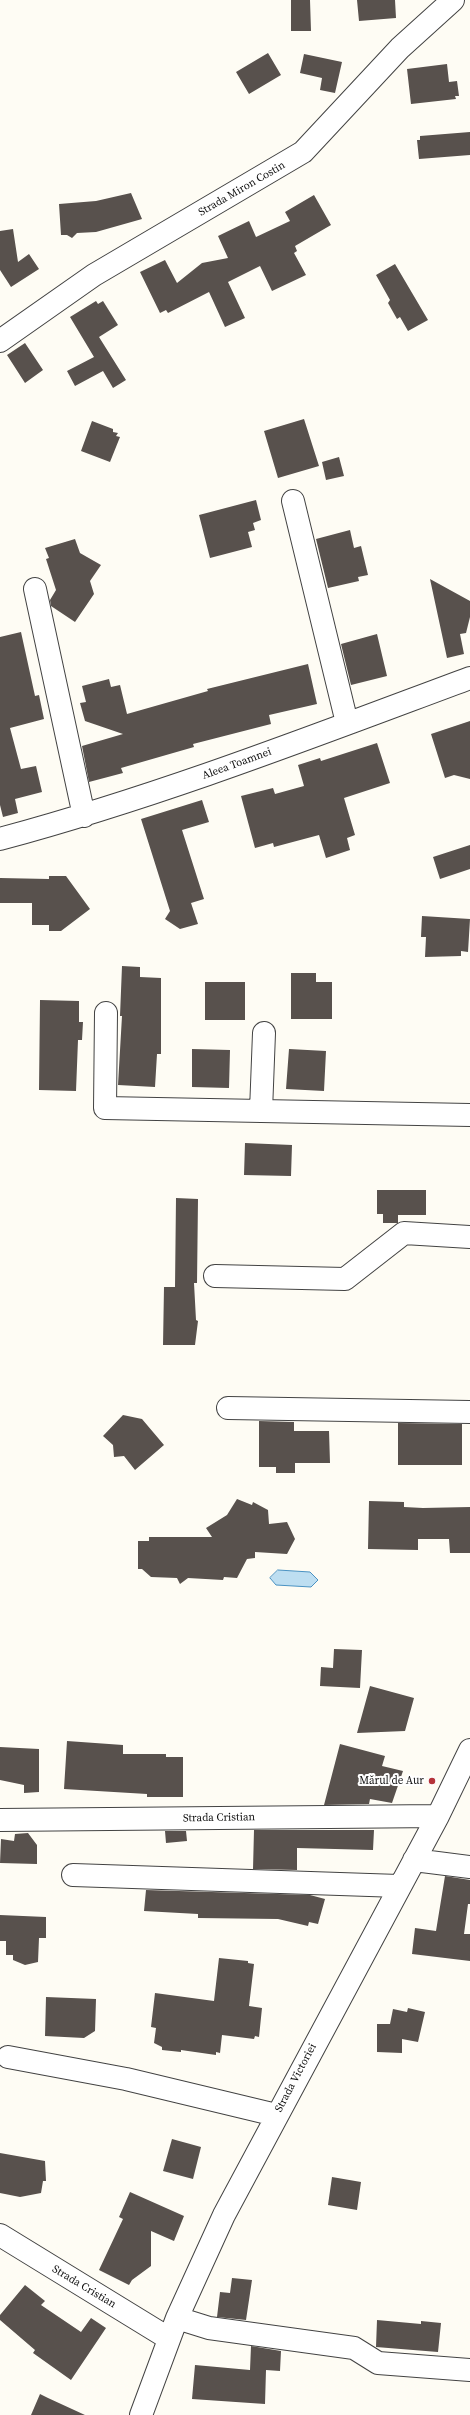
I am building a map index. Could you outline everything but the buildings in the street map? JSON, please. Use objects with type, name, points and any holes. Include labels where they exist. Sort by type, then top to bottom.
[{"type":"street","name":"Strada Miron Costin","points":[[0,341],[94,275],[303,152],[400,48],[453,0]]},
{"type":"street","points":[[293,501],[347,723]]},
{"type":"street","points":[[35,589],[84,816]]},
{"type":"street","name":"Aleea Toamnei","points":[[0,839],[84,816],[186,783],[470,678]]},
{"type":"street","points":[[106,1013],[105,1108],[470,1115]]},
{"type":"street","points":[[261,1111],[264,1033]]},
{"type":"street","points":[[215,1276],[345,1279],[404,1233],[470,1237]]},
{"type":"street","points":[[228,1408],[470,1412]]},
{"type":"street","name":"Strada Victoriei","points":[[141,2415],[168,2338],[224,2215],[276,2115],[438,1816],[470,1750]]},
{"type":"street","name":"Strada Cristian","points":[[0,1820],[438,1816]]},
{"type":"street","points":[[414,1860],[470,1867]]},
{"type":"street","points":[[73,1874],[399,1886]]},
{"type":"street","points":[[8,2057],[126,2079],[276,2115]]},
{"type":"street","name":"Strada Cristian","points":[[0,2235],[168,2338]]},
{"type":"street","points":[[177,2318],[209,2328],[354,2348],[378,2363],[470,2370]]},
{"type":"water","points":[[278,1570],[310,1572],[318,1580],[311,1587],[276,1585],[270,1578]]},
{"type":"place","name":"Mărul de Aur","points":[[432,1781]]}]
